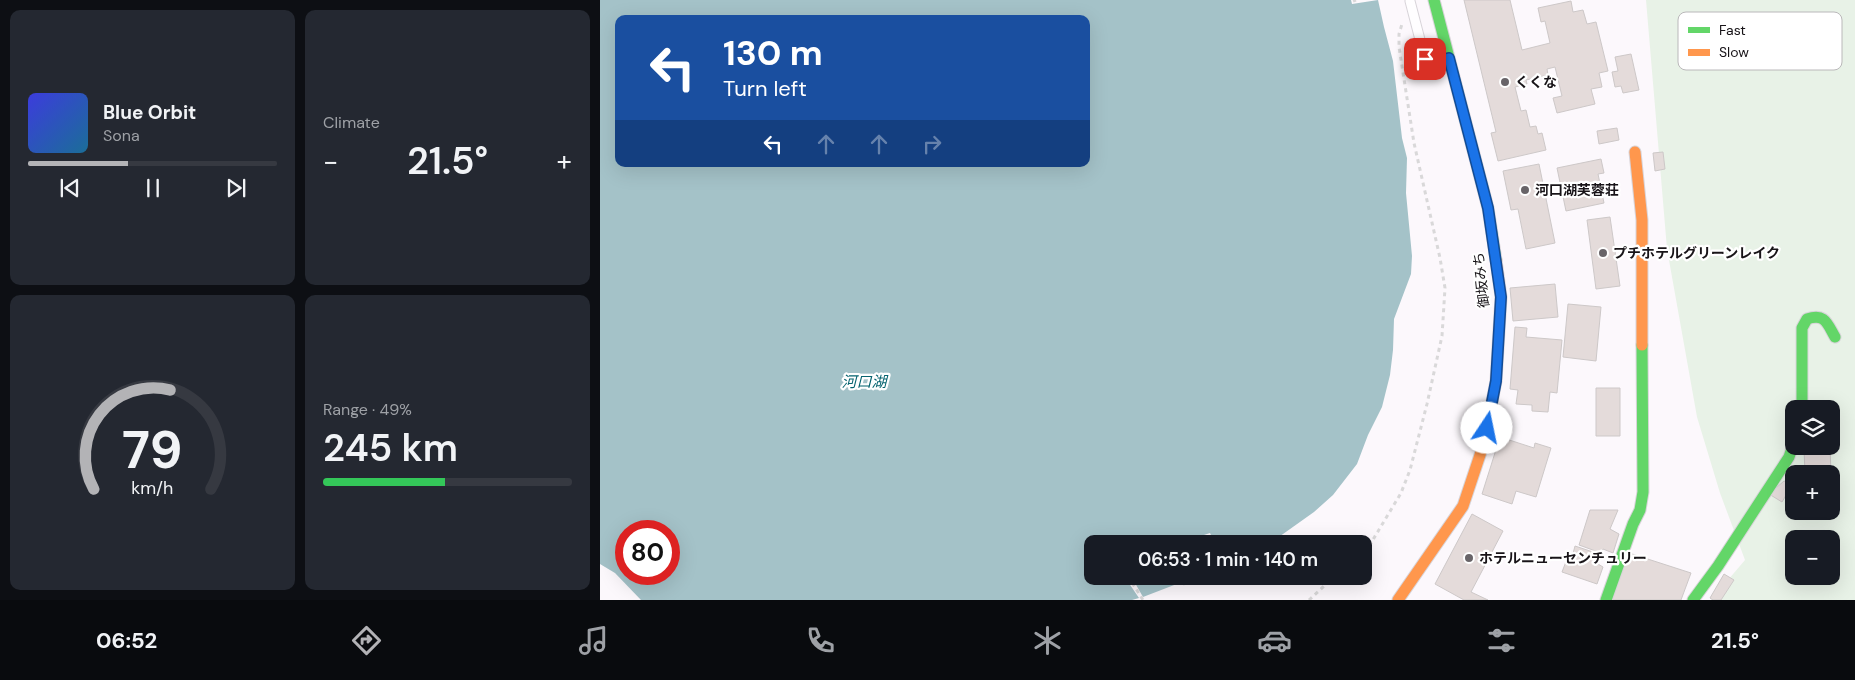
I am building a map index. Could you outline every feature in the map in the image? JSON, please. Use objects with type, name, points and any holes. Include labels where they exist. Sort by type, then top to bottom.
[{"type":"main road","name":"御坂みち","points":[[1398,600],[1463,506],[1484,444],[1496,381],[1501,297],[1488,208],[1434,0]]},
{"type":"main road","points":[[1606,600],[1633,524],[1640,510],[1643,492],[1642,220],[1635,152]]},
{"type":"main road","points":[[1802,400],[1802,328],[1807,319],[1816,316],[1824,319],[1835,337]]},
{"type":"main road","points":[[1693,600],[1718,566],[1790,455]]},
{"type":"lane","points":[[1410,0],[1425,59],[1430,64],[1449,58]]},
{"type":"path","points":[[1372,541],[1401,493],[1410,470],[1442,336],[1444,281],[1414,143],[1399,47],[1399,34],[1410,0]]},
{"type":"path","points":[[1134,585],[1143,600]]},
{"type":"path","points":[[1309,600],[1325,585]]},
{"type":"shaded area","points":[[1646,0],[1855,0],[1855,600],[1711,600],[1745,560],[1720,493],[1697,417],[1667,249]]},
{"type":"water","name":"河口湖","points":[[600,0],[1351,0],[1352,4],[1378,0],[1393,61],[1402,138],[1407,158],[1406,193],[1412,256],[1411,274],[1394,319],[1390,375],[1382,407],[1368,435],[1357,464],[1333,495],[1314,512],[1282,535],[1211,535],[1210,533],[1204,535],[1084,535],[1084,585],[1130,585],[1139,598],[1132,600],[641,600],[627,585],[680,585],[680,520],[615,520],[615,573],[600,564]]},
{"type":"water","points":[[1136,585],[1174,585],[1143,597]]},
{"type":"building","name":"くくな","points":[[1464,0],[1510,0],[1522,50],[1550,43],[1545,21],[1541,22],[1538,8],[1571,1],[1573,12],[1583,10],[1587,24],[1596,22],[1608,71],[1599,73],[1602,87],[1591,89],[1595,104],[1557,113],[1553,98],[1562,96],[1555,67],[1547,69],[1548,75],[1526,80],[1527,84],[1515,87],[1521,111],[1526,110],[1530,127],[1536,126],[1538,134],[1542,133],[1546,150],[1498,161],[1491,133],[1496,132]]},
{"type":"building","points":[[1631,54],[1639,90],[1623,93],[1621,86],[1615,87],[1612,72],[1618,71],[1615,57]]},
{"type":"building","points":[[1617,128],[1619,140],[1599,144],[1597,131]]},
{"type":"building","points":[[1663,152],[1665,169],[1655,171],[1653,153]]},
{"type":"building","points":[[1601,159],[1604,173],[1598,174],[1604,203],[1566,211],[1557,168]]},
{"type":"building","name":"河口湖芙蓉荘","points":[[1539,164],[1555,243],[1526,249],[1518,209],[1511,210],[1503,171]]},
{"type":"building","name":"プチホテルグリーンレイク","points":[[1610,217],[1620,286],[1596,289],[1587,220]]},
{"type":"building","points":[[1555,284],[1558,317],[1513,321],[1510,288]]},
{"type":"building","points":[[1568,304],[1601,307],[1596,361],[1563,357]]},
{"type":"building","points":[[1515,327],[1527,328],[1526,337],[1562,340],[1557,393],[1550,392],[1548,412],[1532,411],[1532,405],[1516,404],[1518,390],[1510,389]]},
{"type":"building","points":[[1596,388],[1620,388],[1620,436],[1596,436]]},
{"type":"building","points":[[1500,437],[1534,448],[1535,443],[1551,448],[1536,497],[1516,491],[1512,504],[1482,494]]},
{"type":"building","points":[[1804,455],[1830,455],[1831,465],[1805,465]]},
{"type":"building","points":[[1785,482],[1785,497],[1782,502],[1769,494]]},
{"type":"building","points":[[1590,510],[1618,510],[1610,529],[1619,534],[1613,553],[1603,549],[1601,553],[1579,545]]},
{"type":"building","name":"ホテルニューセンチュリー","points":[[1472,514],[1503,531],[1471,592],[1488,600],[1464,600],[1435,584]]},
{"type":"building","points":[[1575,546],[1602,555],[1598,564],[1603,567],[1597,584],[1562,572],[1567,559],[1571,561]]},
{"type":"building","points":[[1626,552],[1691,573],[1681,600],[1610,600]]},
{"type":"building","points":[[1724,574],[1734,580],[1721,600],[1713,600],[1710,598]]},
{"type":"traffic: fast","points":[[1434,0],[1488,208],[1496,260]]},
{"type":"traffic: fast","points":[[1802,400],[1802,328],[1807,319],[1813,317],[1822,318],[1830,327],[1835,337]]},
{"type":"traffic: fast","points":[[1606,600],[1633,524],[1640,510],[1643,492],[1642,345]]},
{"type":"traffic: fast","points":[[1693,600],[1718,566],[1790,455]]},
{"type":"traffic: slow","points":[[1635,152],[1642,220],[1642,345]]},
{"type":"traffic: slow","points":[[1398,600],[1463,506],[1484,443],[1496,381],[1501,297],[1496,260]]},
{"type":"place","name":"くくな","points":[[1505,82]]},
{"type":"place","name":"河口湖芙蓉荘","points":[[1525,190]]},
{"type":"place","name":"プチホテルグリーンレイク","points":[[1603,253]]},
{"type":"place","name":"ホテルニューセンチュリー","points":[[1469,558]]},
{"type":"route","points":[[1425,59],[1430,64],[1449,58],[1488,208],[1501,297],[1496,381],[1487,428]]}]
